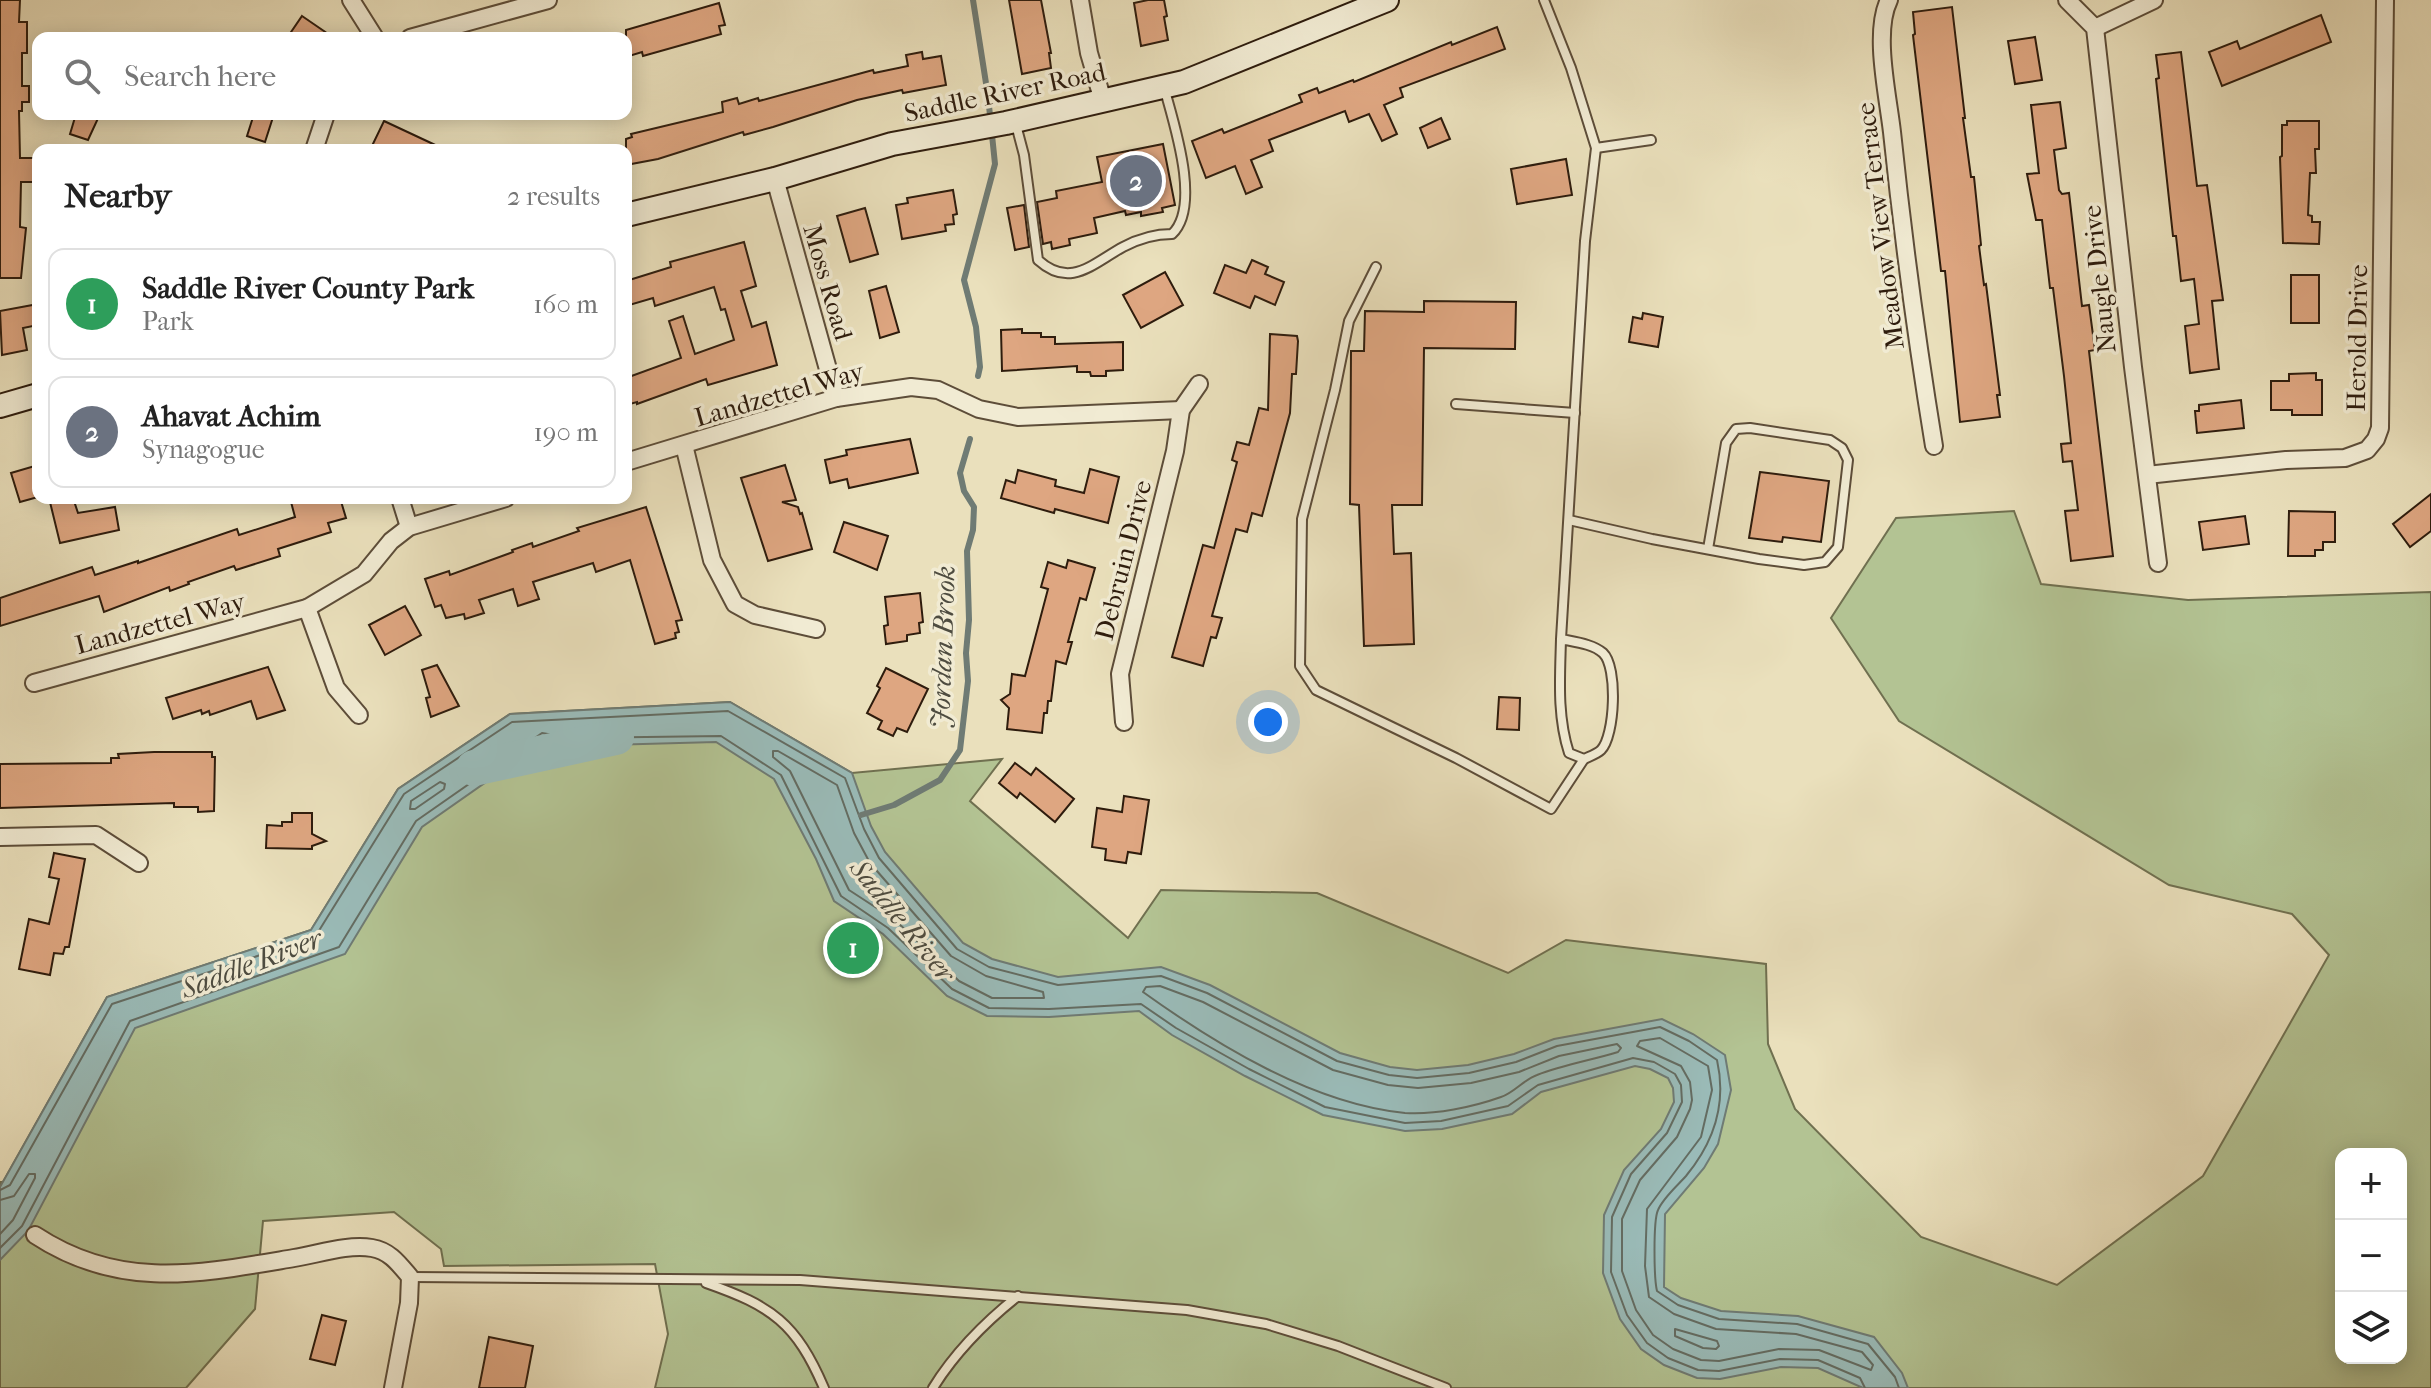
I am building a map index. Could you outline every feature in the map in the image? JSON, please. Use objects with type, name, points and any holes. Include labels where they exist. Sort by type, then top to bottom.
[{"type":"main road","name":"Saddle River Road","points":[[632,214],[775,179],[892,144],[1010,122],[1184,82],[1387,0]]},
{"type":"main road","points":[[0,406],[32,397]]},
{"type":"street","points":[[351,0],[371,32]]},
{"type":"street","points":[[432,32],[548,0]]},
{"type":"street","points":[[1080,0],[1089,53],[1103,101]]},
{"type":"street","name":"Meadow View Terrace","points":[[1889,0],[1883,11],[1882,36],[1916,338],[1934,446]]},
{"type":"street","points":[[2067,0],[2095,28],[2154,0]]},
{"type":"street","name":"Herold Drive","points":[[2147,475],[2286,460],[2345,458],[2367,450],[2376,439],[2380,428],[2385,0]]},
{"type":"street","name":"Naugle Drive","points":[[2095,28],[2158,563]]},
{"type":"street","points":[[316,144],[324,120]]},
{"type":"street","name":"Moss Road","points":[[775,179],[836,398]]},
{"type":"street","points":[[1181,410],[1199,384]]},
{"type":"street","name":"Landzettel Way","points":[[632,460],[836,398],[911,387],[938,390],[979,409],[1018,417],[1181,410]]},
{"type":"street","name":"Debruin Drive","points":[[1124,722],[1120,674],[1175,451],[1181,410]]},
{"type":"street","points":[[684,445],[712,560],[735,604],[755,615],[816,629]]},
{"type":"street","points":[[402,504],[409,527]]},
{"type":"street","name":"Landzettel Way","points":[[34,683],[307,608],[364,574],[391,541],[409,527],[486,504]]},
{"type":"street","points":[[307,608],[336,688],[359,715]]},
{"type":"street","points":[[0,837],[96,835],[139,863]]},
{"type":"street","points":[[35,1235],[57,1250],[83,1261],[144,1274],[207,1272],[357,1247],[386,1252],[410,1277],[409,1303],[393,1388]]},
{"type":"lane","points":[[1544,0],[1571,68],[1596,148],[1584,247],[1561,639],[1562,733],[1569,753],[1584,759]]},
{"type":"lane","points":[[1010,122],[1024,155],[1038,260],[1048,270],[1062,275],[1080,272],[1126,245],[1157,234],[1172,234],[1178,228],[1186,200],[1181,149],[1164,86]]},
{"type":"lane","points":[[1596,148],[1651,140]]},
{"type":"lane","points":[[1573,248],[1584,247]]},
{"type":"lane","points":[[1376,267],[1349,321],[1302,519],[1300,666],[1316,690],[1456,758],[1551,809],[1584,759],[1600,751],[1610,730],[1613,682],[1610,662],[1602,652],[1561,639]]},
{"type":"lane","points":[[1456,404],[1575,413]]},
{"type":"lane","points":[[1569,520],[1708,549],[1804,565],[1825,562],[1838,547],[1848,477],[1848,460],[1842,448],[1830,440],[1750,428],[1736,429],[1726,443],[1708,549]]},
{"type":"lane","points":[[410,1277],[800,1280],[1187,1310],[1266,1324],[1338,1346],[1446,1388]]},
{"type":"lane","points":[[698,1281],[746,1297],[788,1324],[824,1388]]},
{"type":"lane","points":[[933,1388],[947,1365],[974,1333],[1018,1296]]},
{"type":"green space","points":[[2014,511],[2041,584],[2188,600],[2431,592],[2431,1388],[655,1388],[668,1334],[655,1264],[444,1266],[441,1249],[394,1212],[263,1221],[255,1309],[186,1388],[0,1388],[0,1182],[3,1182],[107,997],[311,930],[398,789],[510,714],[730,702],[852,773],[1002,759],[970,801],[1128,938],[1161,890],[1317,893],[1508,973],[1566,940],[1766,964],[1768,1044],[1795,1109],[1921,1237],[2057,1285],[2203,1176],[2329,955],[2292,914],[2169,885],[1899,721],[1831,618],[1896,518]]},
{"type":"water","points":[[730,702],[852,773],[871,826],[885,852],[963,943],[992,959],[1058,977],[1161,967],[1210,985],[1340,1053],[1390,1067],[1417,1070],[1468,1065],[1514,1054],[1554,1039],[1662,1019],[1693,1034],[1725,1055],[1731,1090],[1718,1144],[1704,1168],[1665,1214],[1664,1287],[1681,1298],[1721,1311],[1798,1316],[1874,1337],[1902,1373],[1908,1388],[1863,1388],[1818,1368],[1781,1367],[1720,1379],[1697,1378],[1664,1365],[1641,1349],[1620,1319],[1603,1273],[1604,1215],[1624,1170],[1661,1129],[1674,1102],[1673,1088],[1668,1078],[1635,1066],[1541,1092],[1512,1114],[1442,1129],[1405,1131],[1323,1115],[1172,1035],[1139,1011],[1049,1017],[987,1016],[947,996],[883,934],[834,901],[774,779],[716,742],[570,746],[546,740],[422,827],[345,954],[135,1028],[28,1231],[0,1260],[0,1187],[107,997],[311,930],[398,789],[510,714]]},
{"type":"building","points":[[0,0],[20,0],[19,22],[27,22],[27,53],[22,53],[22,86],[29,86],[29,102],[22,102],[22,111],[19,111],[20,158],[32,158],[32,182],[21,182],[20,227],[26,228],[21,278],[0,278]]},
{"type":"building","points":[[1009,0],[1041,0],[1051,68],[1022,74]]},
{"type":"building","points":[[1164,0],[1168,40],[1141,46],[1134,3]]},
{"type":"building","points":[[719,3],[725,25],[719,26],[721,34],[643,56],[642,52],[632,55],[632,32],[626,30]]},
{"type":"building","points":[[1952,7],[1963,118],[1971,177],[1974,177],[1979,246],[2000,395],[1997,395],[2000,417],[1960,422],[1945,271],[1941,271],[1913,35],[1913,12]]},
{"type":"building","points":[[2321,15],[2331,42],[2222,86],[2209,52],[2237,41],[2240,49]]},
{"type":"building","points":[[302,16],[325,32],[291,32]]},
{"type":"building","points":[[1497,27],[1505,49],[1400,88],[1403,97],[1384,105],[1397,134],[1382,141],[1369,114],[1349,122],[1345,111],[1269,140],[1273,151],[1251,160],[1262,187],[1246,194],[1235,166],[1206,178],[1192,141],[1222,129],[1224,133],[1302,102],[1299,95],[1317,88],[1319,93],[1354,82],[1451,42],[1452,45]]},
{"type":"building","points":[[2035,37],[2042,80],[2015,84],[2008,41]]},
{"type":"building","points":[[922,52],[923,59],[941,56],[946,85],[857,100],[773,127],[744,135],[743,132],[658,159],[632,164],[632,144],[626,144],[631,134],[723,112],[722,102],[737,98],[739,104],[758,98],[759,101],[873,70],[874,73],[908,66],[906,55]]},
{"type":"building","points":[[2181,52],[2197,186],[2207,185],[2223,300],[2212,301],[2219,369],[2190,373],[2185,326],[2199,324],[2194,279],[2181,281],[2176,236],[2173,236],[2156,79],[2159,78],[2156,55]]},
{"type":"building","points":[[2060,102],[2066,148],[2054,150],[2059,190],[2062,194],[2069,193],[2082,306],[2089,305],[2095,350],[2089,351],[2113,556],[2071,561],[2065,511],[2078,510],[2072,461],[2063,462],[2061,444],[2071,443],[2064,376],[2042,220],[2036,220],[2027,174],[2039,173],[2031,105]]},
{"type":"building","points":[[1441,118],[1450,139],[1428,148],[1420,128]]},
{"type":"building","points":[[74,120],[97,120],[88,140],[70,134]]},
{"type":"building","points":[[252,120],[272,120],[265,142],[247,136]]},
{"type":"building","points":[[384,121],[433,144],[373,144]]},
{"type":"building","points":[[2287,121],[2319,121],[2319,149],[2315,149],[2316,173],[2310,173],[2308,215],[2312,216],[2312,222],[2320,222],[2319,244],[2283,243],[2280,157],[2282,125],[2287,125]]},
{"type":"building","points":[[1163,144],[1175,205],[1162,208],[1163,212],[1141,216],[1141,212],[1126,215],[1125,211],[1094,218],[1097,233],[1069,239],[1070,245],[1052,249],[1051,242],[1043,244],[1037,202],[1057,198],[1056,191],[1102,182],[1097,157]]},
{"type":"building","points":[[1566,159],[1572,195],[1517,204],[1511,169]]},
{"type":"building","points":[[953,190],[957,214],[953,215],[954,224],[945,225],[946,231],[902,239],[896,205],[908,203],[907,198]]},
{"type":"building","points":[[1024,205],[1029,247],[1015,250],[1007,208]]},
{"type":"building","points":[[865,208],[878,254],[850,262],[837,216]]},
{"type":"building","points":[[744,242],[756,286],[741,291],[752,327],[766,322],[777,365],[708,385],[706,379],[632,403],[632,376],[681,358],[669,321],[683,316],[695,354],[734,340],[725,309],[721,310],[714,287],[655,306],[653,298],[632,304],[632,279],[671,267],[670,262]]},
{"type":"building","points":[[1252,260],[1268,267],[1265,274],[1284,282],[1275,305],[1255,296],[1250,308],[1214,293],[1225,265],[1246,273]]},
{"type":"building","points":[[1165,272],[1183,305],[1141,328],[1123,295]]},
{"type":"building","points":[[2291,275],[2319,275],[2319,323],[2291,323]]},
{"type":"building","points":[[886,286],[899,332],[880,338],[869,291]]},
{"type":"building","points":[[1424,301],[1516,302],[1515,349],[1424,348],[1422,505],[1392,505],[1394,554],[1411,553],[1414,644],[1364,646],[1359,505],[1350,504],[1351,351],[1364,351],[1365,311],[1424,312]]},
{"type":"building","points":[[32,305],[32,326],[23,328],[27,350],[2,355],[0,311]]},
{"type":"building","points":[[1643,313],[1663,317],[1658,347],[1629,342],[1633,317],[1642,319]]},
{"type":"building","points":[[1022,329],[1022,333],[1055,337],[1055,344],[1123,342],[1123,370],[1106,371],[1106,376],[1077,372],[1077,366],[1002,371],[1001,330]]},
{"type":"building","points":[[1270,334],[1297,336],[1296,374],[1292,374],[1290,413],[1262,516],[1252,513],[1247,532],[1236,529],[1212,616],[1222,618],[1216,638],[1211,637],[1203,666],[1172,657],[1203,545],[1214,548],[1237,462],[1232,460],[1237,442],[1249,445],[1259,408],[1268,410]]},
{"type":"building","points":[[2316,373],[2316,380],[2322,380],[2322,415],[2292,415],[2292,410],[2271,410],[2271,381],[2289,381],[2289,374]]},
{"type":"building","points":[[2241,400],[2244,428],[2197,433],[2195,411],[2199,411],[2199,405]]},
{"type":"building","points":[[910,439],[918,473],[849,488],[847,479],[830,483],[825,460],[847,455],[846,450]]},
{"type":"building","points":[[785,465],[796,500],[782,502],[798,507],[802,513],[812,549],[768,561],[741,478]]},
{"type":"building","points":[[32,467],[32,499],[20,502],[11,473]]},
{"type":"building","points":[[1090,469],[1119,477],[1108,523],[1055,509],[1054,513],[1001,498],[1006,480],[1015,483],[1018,470],[1056,480],[1055,486],[1084,493]]},
{"type":"building","points":[[1760,472],[1829,481],[1821,542],[1783,537],[1782,542],[1749,538]]},
{"type":"building","points":[[2431,494],[2431,531],[2410,547],[2393,524]]},
{"type":"building","points":[[50,504],[75,504],[78,513],[115,507],[119,530],[60,543]]},
{"type":"building","points":[[292,504],[342,504],[346,518],[328,523],[331,532],[278,549],[280,556],[236,570],[234,566],[104,612],[99,596],[0,626],[0,598],[92,567],[95,575],[237,529],[239,535],[295,517]]},
{"type":"building","points":[[646,507],[682,620],[676,621],[679,632],[675,633],[676,638],[655,644],[630,560],[596,572],[593,563],[533,582],[539,599],[518,606],[513,589],[479,600],[484,613],[465,619],[464,614],[446,618],[441,605],[435,607],[425,579],[449,571],[450,575],[532,543],[533,547],[579,531],[577,528]]},
{"type":"building","points":[[2289,511],[2335,512],[2335,542],[2323,542],[2323,550],[2315,550],[2315,556],[2288,556]]},
{"type":"building","points":[[2245,516],[2249,544],[2203,550],[2199,522]]},
{"type":"building","points":[[844,522],[888,536],[877,570],[834,552]]},
{"type":"building","points":[[1068,560],[1095,568],[1086,600],[1080,598],[1068,642],[1072,642],[1066,664],[1056,661],[1051,701],[1048,701],[1047,713],[1044,713],[1042,733],[1007,729],[1009,708],[1001,700],[1010,694],[1012,674],[1025,676],[1048,589],[1041,587],[1048,562],[1066,568]]},
{"type":"building","points":[[920,593],[923,622],[919,623],[920,633],[907,635],[907,641],[886,644],[884,626],[888,625],[885,597]]},
{"type":"building","points":[[405,606],[421,635],[385,655],[369,625]]},
{"type":"building","points":[[437,665],[459,706],[431,717],[426,698],[430,697],[422,670]]},
{"type":"building","points":[[268,667],[285,710],[257,719],[251,701],[210,715],[209,711],[202,714],[201,710],[173,719],[166,698]]},
{"type":"building","points":[[886,668],[928,689],[907,732],[897,728],[893,736],[878,729],[882,721],[867,713]]},
{"type":"building","points":[[1499,697],[1520,698],[1519,730],[1497,729]]},
{"type":"building","points":[[212,752],[212,757],[215,757],[214,811],[198,812],[198,807],[174,807],[174,803],[0,808],[0,764],[111,763],[111,758],[119,758],[118,754]]},
{"type":"building","points":[[1015,763],[1031,775],[1036,768],[1074,799],[1055,822],[1020,793],[1017,798],[999,783]]},
{"type":"building","points":[[1124,796],[1149,800],[1141,854],[1128,852],[1126,863],[1105,860],[1106,849],[1092,847],[1097,808],[1122,812]]},
{"type":"building","points":[[292,813],[312,813],[312,834],[326,841],[312,846],[312,849],[266,848],[267,825],[282,826],[282,822],[292,822]]},
{"type":"building","points":[[54,853],[85,859],[69,947],[65,947],[63,954],[54,953],[50,975],[19,969],[29,919],[49,924],[59,879],[49,877]]},
{"type":"building","points":[[322,1315],[346,1321],[335,1365],[310,1359]]},
{"type":"building","points":[[489,1337],[533,1346],[525,1388],[479,1388]]},
{"type":"waterway","name":"Jordan Brook","points":[[973,0],[995,164],[964,280],[976,327],[978,376]]},
{"type":"waterway","name":"Jordan Brook","points":[[861,815],[894,805],[940,780],[960,750],[968,681],[967,551],[973,530],[974,507],[964,491],[960,473],[970,439]]},
{"type":"waterway","name":"Saddle River","points":[[474,768],[616,737]]},
{"type":"place","name":"Ahavat Achim","points":[[1136,181]]},
{"type":"place","name":"Saddle River County Park","points":[[853,948]]}]
